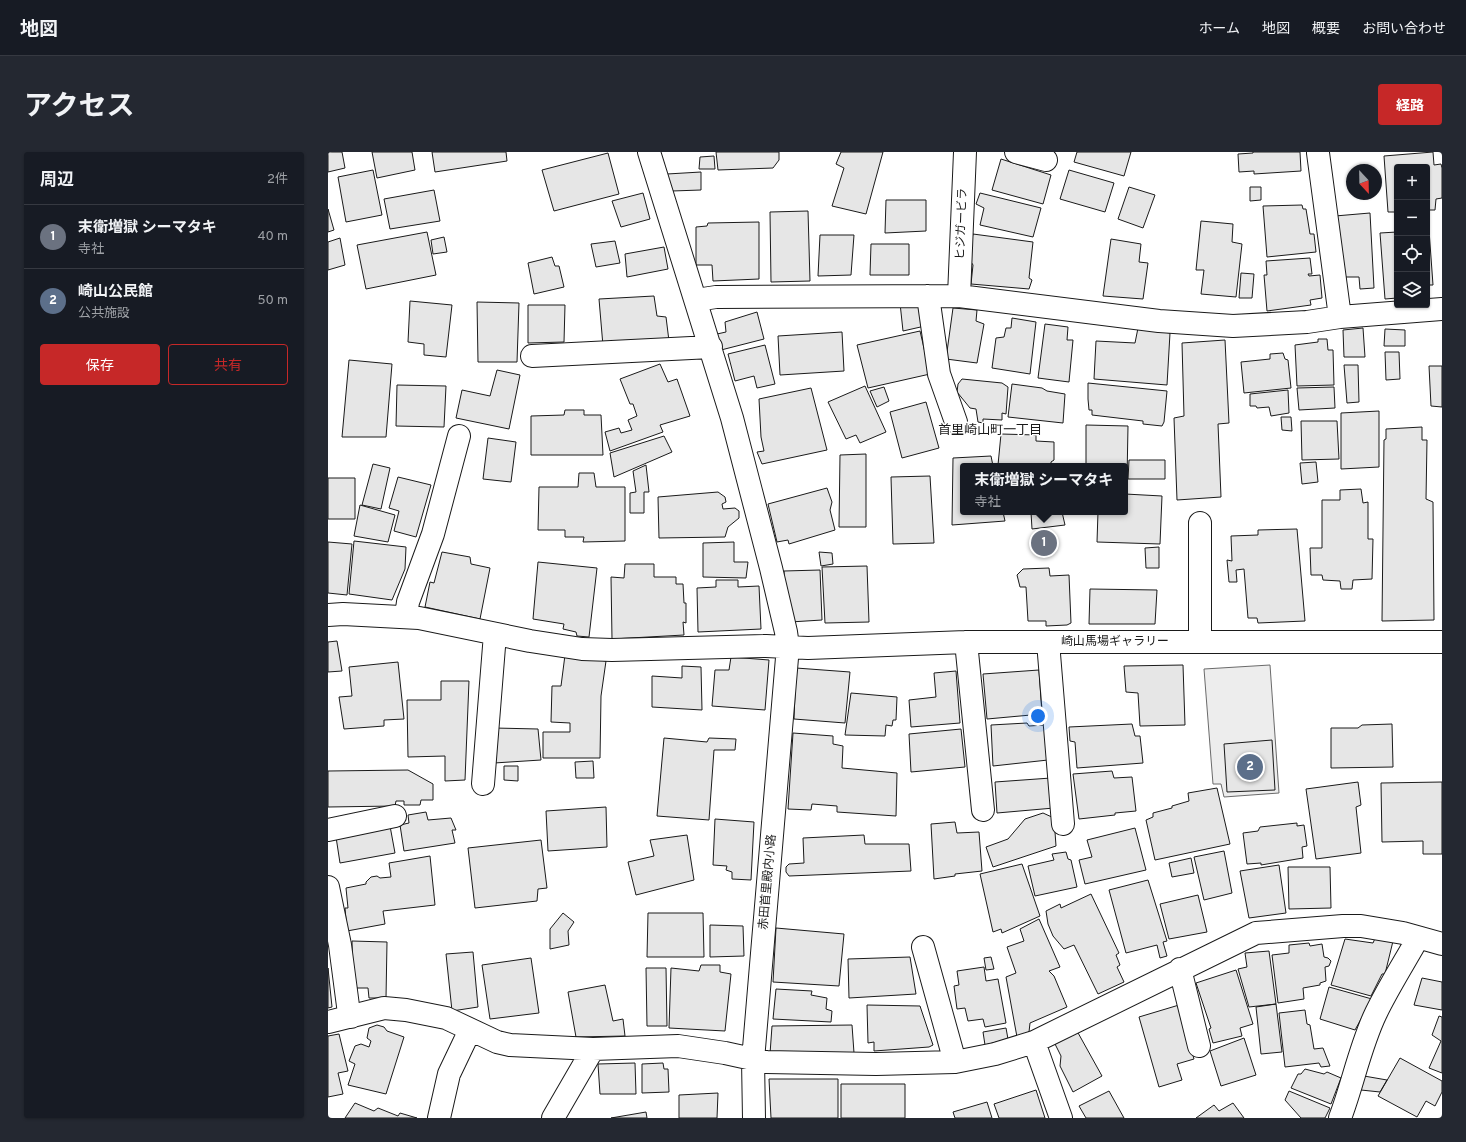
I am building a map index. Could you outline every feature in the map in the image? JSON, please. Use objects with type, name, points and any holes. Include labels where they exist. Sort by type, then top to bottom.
[{"type":"street","name":"赤田首里殿内小路","points":[[649,152],[732,418],[748,483],[759,517],[788,646],[753,1060],[754,1118]]},
{"type":"street","name":"ヒジガービラ","points":[[959,296],[965,152]]},
{"type":"street","points":[[1016,152],[1046,160]]},
{"type":"street","points":[[1318,153],[1340,317]]},
{"type":"street","points":[[928,296],[939,374],[956,422]]},
{"type":"street","points":[[696,300],[716,297],[959,296],[1158,321],[1233,326],[1307,322],[1340,317],[1442,309]]},
{"type":"street","points":[[532,356],[711,347]]},
{"type":"street","points":[[406,616],[408,602],[433,534],[458,436]]},
{"type":"street","points":[[1200,523],[1200,642]]},
{"type":"street","name":"崎山馬場ギャラリー","points":[[328,615],[406,616],[495,634],[582,649],[612,650],[788,646],[808,648],[966,642],[1442,642]]},
{"type":"street","points":[[483,784],[495,634]]},
{"type":"street","points":[[966,642],[983,810]]},
{"type":"street","points":[[1048,642],[1063,824]]},
{"type":"street","points":[[328,830],[395,816]]},
{"type":"street","points":[[328,887],[340,945],[348,1006],[351,1017]]},
{"type":"street","points":[[328,1022],[384,1008],[406,1010],[446,1018],[497,1042],[510,1045],[593,1049],[678,1046],[725,1053],[766,1062],[876,1064],[955,1062],[995,1054],[1034,1042],[1256,933],[1361,926],[1403,933],[1442,944]]},
{"type":"street","points":[[1340,1118],[1349,1096],[1365,1041],[1376,1014],[1418,938]]},
{"type":"street","points":[[923,947],[955,1062]]},
{"type":"street","points":[[1180,969],[1199,1046]]},
{"type":"street","points":[[438,1118],[450,1074],[470,1030]]},
{"type":"street","points":[[1034,1042],[1060,1118]]},
{"type":"street","points":[[553,1118],[593,1049]]},
{"type":"shaded area","points":[[1270,665],[1279,793],[1224,797],[1221,784],[1213,784],[1204,669]]},
{"type":"building","points":[[328,152],[342,152],[345,168],[328,172]]},
{"type":"building","points":[[372,152],[412,152],[415,170],[377,178]]},
{"type":"building","points":[[432,152],[506,152],[507,161],[435,172]]},
{"type":"building","points":[[716,152],[779,152],[779,160],[773,168],[718,170]]},
{"type":"building","points":[[841,152],[883,152],[866,214],[832,206],[844,168],[836,164]]},
{"type":"building","points":[[1077,152],[1131,152],[1124,176],[1074,162]]},
{"type":"building","points":[[1253,152],[1300,152],[1301,171],[1254,174],[1254,171],[1239,172],[1238,154]]},
{"type":"building","points":[[1433,152],[1434,165],[1441,164],[1442,168],[1442,198],[1436,199],[1435,210],[1430,210],[1430,164],[1394,164],[1394,212],[1388,212],[1384,156]]},
{"type":"building","points":[[608,153],[619,194],[554,211],[542,170]]},
{"type":"building","points":[[714,156],[715,169],[699,169],[700,157]]},
{"type":"building","points":[[1001,159],[1051,175],[1043,204],[992,190]]},
{"type":"building","points":[[373,170],[382,215],[346,222],[338,177]]},
{"type":"building","points":[[1069,170],[1114,183],[1105,212],[1060,199]]},
{"type":"building","points":[[701,172],[701,190],[672,191],[667,174]]},
{"type":"building","points":[[1129,187],[1155,195],[1143,228],[1118,219]]},
{"type":"building","points":[[1250,187],[1261,187],[1261,200],[1250,201]]},
{"type":"building","points":[[434,190],[440,221],[390,229],[384,199]]},
{"type":"building","points":[[643,193],[650,219],[621,227],[612,201]]},
{"type":"building","points":[[980,193],[1041,208],[1033,237],[980,225],[984,208],[976,204]]},
{"type":"building","points":[[886,200],[926,200],[926,231],[885,233]]},
{"type":"building","points":[[1302,205],[1303,209],[1306,209],[1310,234],[1314,234],[1316,252],[1267,257],[1263,206]]},
{"type":"building","points":[[328,209],[334,230],[328,232]]},
{"type":"building","points":[[808,211],[810,281],[771,282],[770,212]]},
{"type":"building","points":[[1370,213],[1374,288],[1360,289],[1359,277],[1344,277],[1335,216]]},
{"type":"building","points":[[1201,221],[1233,224],[1232,242],[1242,244],[1236,297],[1201,294],[1204,270],[1196,270]]},
{"type":"building","points":[[759,222],[759,279],[713,281],[712,265],[696,265],[696,227],[707,226],[708,223]]},
{"type":"building","points":[[427,232],[436,275],[366,289],[357,245]]},
{"type":"building","points":[[1394,232],[1394,298],[1385,299],[1380,233]]},
{"type":"building","points":[[973,234],[1033,242],[1029,278],[1032,280],[1029,289],[971,284],[973,265],[968,257]]},
{"type":"building","points":[[820,235],[854,235],[851,275],[818,276]]},
{"type":"building","points":[[444,237],[447,252],[433,254],[431,240]]},
{"type":"building","points":[[340,238],[345,265],[328,270],[328,242]]},
{"type":"building","points":[[1111,239],[1141,244],[1139,262],[1148,263],[1143,299],[1103,296]]},
{"type":"building","points":[[615,241],[620,263],[596,267],[591,244]]},
{"type":"building","points":[[871,244],[909,244],[909,275],[870,275]]},
{"type":"building","points":[[1430,244],[1433,285],[1430,285]]},
{"type":"building","points":[[664,247],[668,269],[627,277],[625,254]]},
{"type":"building","points":[[552,257],[555,266],[559,266],[564,287],[534,294],[528,263]]},
{"type":"building","points":[[1310,258],[1312,274],[1308,274],[1309,276],[1320,275],[1322,298],[1310,300],[1311,305],[1267,311],[1264,275],[1267,275],[1266,261]]},
{"type":"building","points":[[1241,273],[1254,274],[1252,298],[1239,298]]},
{"type":"building","points":[[654,296],[657,316],[666,317],[669,341],[603,346],[599,299]]},
{"type":"building","points":[[410,301],[452,305],[446,357],[424,355],[424,344],[408,342]]},
{"type":"building","points":[[921,301],[925,326],[903,331],[900,303]]},
{"type":"building","points":[[477,302],[519,303],[517,362],[478,362]]},
{"type":"building","points":[[528,305],[565,305],[564,342],[528,343]]},
{"type":"building","points":[[953,308],[977,310],[976,321],[984,324],[977,363],[946,359]]},
{"type":"building","points":[[757,312],[764,339],[721,350],[717,334],[726,332],[725,322]]},
{"type":"building","points":[[1012,318],[1036,322],[1030,374],[992,368],[996,338],[1004,337],[1006,328],[1011,328]]},
{"type":"building","points":[[1045,324],[1068,327],[1067,340],[1073,340],[1069,382],[1038,378]]},
{"type":"building","points":[[1138,328],[1170,333],[1167,385],[1094,379],[1096,341],[1135,343]]},
{"type":"building","points":[[1363,328],[1365,357],[1344,357],[1343,330]]},
{"type":"building","points":[[1385,329],[1405,330],[1405,346],[1384,346]]},
{"type":"building","points":[[920,331],[930,374],[868,388],[857,345]]},
{"type":"building","points":[[842,332],[844,371],[780,375],[778,336]]},
{"type":"building","points":[[1318,339],[1327,339],[1328,350],[1333,350],[1334,385],[1297,386],[1295,345],[1318,342]]},
{"type":"building","points":[[1225,340],[1229,423],[1218,424],[1221,497],[1177,500],[1174,418],[1184,416],[1182,343]]},
{"type":"building","points":[[765,345],[775,384],[757,388],[754,376],[735,381],[728,354]]},
{"type":"building","points":[[1385,352],[1399,352],[1400,379],[1386,380]]},
{"type":"building","points":[[1283,353],[1285,359],[1288,360],[1291,388],[1244,393],[1241,362],[1270,359],[1270,354]]},
{"type":"building","points":[[349,360],[392,364],[386,437],[342,437]]},
{"type":"building","points":[[660,364],[668,382],[677,379],[690,416],[660,425],[663,432],[610,451],[605,432],[619,428],[621,433],[632,430],[628,420],[637,416],[633,404],[630,404],[620,379]]},
{"type":"building","points":[[1344,365],[1358,365],[1359,402],[1347,403]]},
{"type":"building","points":[[1429,366],[1442,366],[1442,407],[1431,406]]},
{"type":"building","points":[[497,370],[520,375],[509,429],[456,418],[462,390],[490,396]]},
{"type":"building","points":[[962,379],[1002,383],[1008,387],[1006,414],[1002,413],[1002,420],[983,419],[983,423],[978,422],[976,409],[970,408],[957,392],[958,384]]},
{"type":"building","points":[[1088,383],[1167,391],[1164,422],[1162,426],[1143,424],[1143,421],[1092,415],[1092,410],[1089,410]]},
{"type":"building","points":[[1012,384],[1042,388],[1047,391],[1065,394],[1063,423],[1008,417]]},
{"type":"building","points":[[397,385],[446,386],[444,427],[396,426]]},
{"type":"building","points":[[865,386],[886,432],[860,443],[856,435],[846,439],[828,402]]},
{"type":"building","points":[[884,387],[889,401],[877,407],[870,391]]},
{"type":"building","points":[[1334,387],[1335,408],[1299,410],[1297,388]]},
{"type":"building","points":[[811,388],[827,450],[762,464],[757,452],[764,451],[761,437],[759,399]]},
{"type":"building","points":[[1288,390],[1289,413],[1271,416],[1269,407],[1257,408],[1256,406],[1250,406],[1250,394]]},
{"type":"building","points":[[926,402],[939,448],[902,458],[890,412]]},
{"type":"building","points":[[565,410],[584,410],[584,415],[601,415],[603,455],[531,455],[531,416],[564,415]]},
{"type":"building","points":[[1379,411],[1379,467],[1341,469],[1341,413]]},
{"type":"building","points":[[1281,417],[1291,417],[1292,431],[1282,430]]},
{"type":"building","points":[[1301,421],[1337,421],[1339,459],[1302,460]]},
{"type":"building","points":[[1086,425],[1128,426],[1127,463],[1086,463]]},
{"type":"building","points":[[1422,427],[1422,440],[1427,440],[1426,499],[1433,502],[1434,620],[1382,621],[1384,440],[1386,439],[1386,429]]},
{"type":"building","points":[[1001,434],[1036,435],[1036,441],[1054,442],[1054,460],[1051,463],[998,463]]},
{"type":"building","points":[[664,436],[672,452],[614,477],[610,453]]},
{"type":"building","points":[[488,438],[516,442],[511,482],[483,479]]},
{"type":"building","points":[[866,454],[866,527],[839,527],[840,455]]},
{"type":"building","points":[[991,456],[992,463],[960,463],[960,515],[1004,515],[1005,521],[952,525],[953,458]]},
{"type":"building","points":[[1129,460],[1165,460],[1165,479],[1128,479]]},
{"type":"building","points":[[1316,462],[1318,482],[1302,484],[1300,463]]},
{"type":"building","points":[[373,464],[390,468],[381,509],[362,505]]},
{"type":"building","points":[[646,465],[649,492],[644,492],[644,513],[630,513],[630,493],[636,492],[633,471]]},
{"type":"building","points":[[579,473],[594,473],[596,487],[625,487],[625,541],[583,542],[584,537],[565,537],[565,530],[538,530],[539,487],[578,487]]},
{"type":"building","points":[[930,476],[934,543],[893,544],[891,477]]},
{"type":"building","points":[[398,477],[431,485],[416,537],[394,531],[399,511],[389,508]]},
{"type":"building","points":[[328,478],[355,478],[355,519],[328,519]]},
{"type":"building","points":[[827,488],[832,502],[830,510],[835,530],[789,544],[788,540],[777,542],[768,504]]},
{"type":"building","points":[[1361,489],[1363,503],[1368,502],[1368,539],[1373,539],[1372,579],[1353,580],[1352,589],[1341,589],[1340,581],[1323,580],[1322,575],[1311,575],[1310,548],[1322,548],[1322,500],[1340,500],[1340,490]]},
{"type":"building","points":[[718,492],[725,497],[726,502],[722,504],[723,509],[735,508],[739,511],[739,518],[728,527],[725,537],[659,538],[658,497]]},
{"type":"building","points":[[1128,494],[1162,496],[1160,544],[1097,542],[1098,515],[1128,515]]},
{"type":"building","points":[[360,505],[395,515],[388,542],[354,536]]},
{"type":"building","points":[[1031,515],[1063,515],[1065,525],[1032,529]]},
{"type":"building","points":[[1297,529],[1305,621],[1258,623],[1257,618],[1248,618],[1244,569],[1236,570],[1237,582],[1229,582],[1227,560],[1232,561],[1231,536],[1258,535],[1258,530]]},
{"type":"building","points":[[354,541],[406,547],[405,569],[392,600],[349,594]]},
{"type":"building","points":[[328,542],[352,544],[347,595],[328,593]]},
{"type":"building","points":[[734,542],[734,562],[748,562],[746,578],[703,577],[703,543]]},
{"type":"building","points":[[1159,547],[1159,568],[1146,568],[1145,548]]},
{"type":"building","points":[[442,552],[470,557],[471,564],[490,568],[480,619],[425,607],[430,582],[434,583]]},
{"type":"building","points":[[819,552],[832,553],[833,564],[821,566]]},
{"type":"building","points":[[538,562],[597,568],[589,637],[577,636],[576,632],[563,629],[564,624],[533,619]]},
{"type":"building","points":[[625,564],[654,564],[654,577],[676,577],[676,584],[683,584],[684,603],[686,603],[686,623],[683,622],[684,635],[612,639],[611,577],[624,578]]},
{"type":"building","points":[[867,566],[869,622],[825,623],[822,567]]},
{"type":"building","points":[[1049,568],[1050,576],[1069,575],[1071,623],[1067,625],[1046,626],[1046,621],[1028,621],[1026,587],[1020,587],[1017,575],[1023,569]]},
{"type":"building","points":[[820,570],[822,620],[790,622],[785,607],[784,571]]},
{"type":"building","points":[[716,580],[738,580],[738,587],[759,586],[761,629],[698,632],[697,588],[716,587]]},
{"type":"building","points":[[1090,589],[1157,590],[1155,624],[1089,624]]},
{"type":"building","points":[[337,641],[342,671],[328,672],[328,642]]},
{"type":"building","points":[[565,655],[606,661],[601,696],[600,758],[543,758],[543,732],[570,732],[570,723],[551,722],[552,686],[561,686]]},
{"type":"building","points":[[731,657],[769,660],[765,710],[712,706],[715,670],[729,670]]},
{"type":"building","points":[[398,662],[404,719],[384,720],[384,726],[344,729],[339,697],[352,696],[349,667]]},
{"type":"building","points":[[1183,665],[1185,725],[1140,726],[1138,693],[1126,692],[1124,666]]},
{"type":"building","points":[[682,666],[701,667],[702,710],[652,707],[652,676],[682,678]]},
{"type":"building","points":[[796,668],[850,672],[845,723],[794,719]]},
{"type":"building","points":[[1039,670],[1042,714],[987,719],[983,674]]},
{"type":"building","points":[[956,671],[960,723],[911,727],[909,700],[936,697],[934,673]]},
{"type":"building","points":[[441,681],[469,681],[465,780],[445,781],[445,756],[408,757],[407,700],[441,700]]},
{"type":"building","points":[[851,693],[897,697],[896,720],[893,720],[892,726],[886,725],[885,736],[845,735]]},
{"type":"building","points":[[1027,723],[1029,726],[1045,725],[1048,760],[993,766],[991,725]]},
{"type":"building","points":[[1132,724],[1135,736],[1140,736],[1143,763],[1077,768],[1075,742],[1070,741],[1069,727]]},
{"type":"building","points":[[1392,724],[1393,767],[1331,768],[1331,728],[1358,728],[1362,725]]},
{"type":"building","points":[[494,728],[538,729],[541,760],[494,763]]},
{"type":"building","points":[[961,729],[965,767],[911,772],[909,734]]},
{"type":"building","points":[[793,733],[833,736],[833,744],[843,746],[842,768],[897,773],[896,816],[837,812],[837,806],[812,804],[811,810],[788,809]]},
{"type":"building","points":[[664,738],[707,742],[709,738],[736,739],[735,750],[714,750],[709,820],[657,816]]},
{"type":"building","points":[[1272,740],[1275,790],[1227,792],[1224,744]]},
{"type":"building","points":[[593,761],[594,778],[576,778],[575,762]]},
{"type":"building","points":[[504,766],[518,766],[518,781],[504,780]]},
{"type":"building","points":[[408,770],[433,784],[433,800],[421,800],[420,805],[404,805],[404,801],[396,801],[395,806],[328,807],[328,771]]},
{"type":"building","points":[[1112,771],[1114,778],[1132,777],[1136,811],[1079,819],[1073,774]]},
{"type":"building","points":[[1051,778],[1054,808],[997,813],[995,782]]},
{"type":"building","points":[[1358,782],[1361,805],[1356,807],[1361,853],[1316,859],[1306,789]]},
{"type":"building","points":[[1442,782],[1442,854],[1423,854],[1423,841],[1382,842],[1381,783]]},
{"type":"building","points":[[1217,788],[1230,844],[1155,860],[1146,820],[1153,817],[1153,813],[1172,808],[1172,806],[1189,801],[1188,793]]},
{"type":"building","points":[[606,807],[607,847],[548,851],[546,811]]},
{"type":"building","points":[[426,812],[428,820],[451,818],[456,830],[452,830],[455,843],[404,851],[400,825],[409,823],[408,815]]},
{"type":"building","points":[[1043,813],[1054,818],[1056,846],[993,867],[986,847],[1008,839],[1025,819]]},
{"type":"building","points":[[715,819],[754,822],[751,880],[732,879],[732,872],[726,870],[727,866],[713,865]]},
{"type":"building","points":[[955,822],[957,833],[979,832],[982,871],[955,874],[955,876],[934,879],[931,824]]},
{"type":"building","points":[[1297,823],[1297,826],[1304,825],[1307,846],[1302,847],[1303,858],[1261,865],[1261,863],[1247,864],[1243,833],[1258,831],[1260,827]]},
{"type":"building","points":[[390,826],[395,853],[340,863],[336,837]]},
{"type":"building","points":[[1135,828],[1146,870],[1085,884],[1079,860],[1092,857],[1087,840]]},
{"type":"building","points":[[687,835],[694,880],[636,895],[628,862],[654,856],[650,840]]},
{"type":"building","points":[[864,835],[865,844],[909,844],[911,871],[789,876],[786,872],[786,867],[789,864],[804,863],[803,838]]},
{"type":"building","points":[[541,840],[547,888],[538,889],[537,901],[475,908],[468,848]]},
{"type":"building","points":[[1224,851],[1232,893],[1204,900],[1194,857]]},
{"type":"building","points":[[1066,852],[1068,859],[1071,860],[1077,887],[1035,896],[1028,866],[1054,860],[1052,854]]},
{"type":"building","points":[[430,856],[435,905],[383,911],[385,924],[347,931],[345,908],[348,908],[346,888],[366,884],[371,877],[391,877],[389,863]]},
{"type":"building","points":[[1191,858],[1194,873],[1172,877],[1169,863]]},
{"type":"building","points":[[1022,864],[1040,916],[1002,933],[1001,929],[993,932],[980,874]]},
{"type":"building","points":[[1279,865],[1286,913],[1249,918],[1240,871]]},
{"type":"building","points":[[1288,867],[1330,867],[1331,908],[1289,909]]},
{"type":"building","points":[[1148,880],[1167,941],[1163,942],[1167,956],[1160,958],[1157,945],[1126,953],[1109,890]]},
{"type":"building","points":[[1091,894],[1119,953],[1116,955],[1120,965],[1117,967],[1124,982],[1098,994],[1074,945],[1064,949],[1053,936],[1048,924],[1046,911],[1060,904],[1061,908]]},
{"type":"building","points":[[1198,895],[1207,932],[1169,939],[1160,904]]},
{"type":"building","points":[[563,913],[574,922],[568,931],[569,945],[550,949],[550,929]]},
{"type":"building","points":[[648,913],[703,913],[704,957],[647,957]]},
{"type":"building","points":[[1039,919],[1060,967],[1049,971],[1054,976],[1067,1007],[1030,1023],[1029,1032],[1017,1037],[1006,977],[1016,973],[1007,947],[1024,941],[1020,929]]},
{"type":"building","points":[[710,925],[743,926],[744,956],[710,957]]},
{"type":"building","points":[[776,928],[844,934],[839,986],[773,982]]},
{"type":"building","points":[[1377,934],[1394,937],[1385,974],[1382,974],[1371,996],[1331,985],[1345,939],[1373,943]]},
{"type":"building","points":[[352,941],[387,942],[386,998],[369,998],[368,988],[353,988]]},
{"type":"building","points":[[1309,943],[1310,946],[1322,944],[1324,957],[1331,961],[1329,966],[1325,967],[1326,981],[1320,983],[1320,985],[1303,988],[1304,999],[1278,1003],[1272,955],[1289,953],[1289,945]]},
{"type":"building","points":[[1269,951],[1276,1004],[1249,1007],[1238,969],[1247,967],[1245,953]]},
{"type":"building","points":[[473,952],[478,1007],[452,1011],[446,954]]},
{"type":"building","points":[[910,957],[916,994],[849,998],[848,959]]},
{"type":"building","points":[[991,957],[994,969],[986,970],[984,958]]},
{"type":"building","points":[[531,958],[539,1013],[490,1019],[482,965]]},
{"type":"building","points":[[701,965],[720,965],[720,972],[731,974],[725,1031],[669,1028],[671,968],[699,971]]},
{"type":"building","points":[[984,967],[986,981],[998,979],[1006,1023],[985,1027],[983,1019],[968,1021],[965,1008],[957,1009],[954,986],[959,985],[957,971]]},
{"type":"building","points":[[328,968],[332,1007],[328,1008]]},
{"type":"building","points":[[646,968],[666,968],[667,1026],[647,1026]]},
{"type":"building","points":[[1236,970],[1253,1024],[1240,1028],[1242,1036],[1213,1043],[1209,1029],[1211,1028],[1196,983]]},
{"type":"building","points":[[1422,978],[1442,982],[1442,1010],[1414,1005]]},
{"type":"building","points":[[605,985],[613,1021],[623,1019],[625,1036],[576,1037],[568,992]]},
{"type":"building","points":[[1329,987],[1372,999],[1355,1030],[1320,1019]]},
{"type":"building","points":[[776,989],[812,991],[811,995],[827,998],[826,1009],[832,1011],[831,1022],[773,1019]]},
{"type":"building","points":[[1276,1004],[1282,1052],[1261,1054],[1256,1007]]},
{"type":"building","points":[[867,1005],[920,1006],[933,1045],[929,1047],[874,1051],[874,1042],[868,1043]]},
{"type":"building","points":[[1179,1005],[1194,1059],[1177,1064],[1182,1080],[1159,1087],[1139,1017]]},
{"type":"building","points":[[1305,1010],[1307,1024],[1310,1025],[1314,1049],[1323,1048],[1330,1066],[1321,1067],[1319,1063],[1285,1067],[1279,1013]]},
{"type":"building","points":[[1439,1016],[1442,1017],[1442,1073],[1429,1068],[1441,1041],[1432,1035]]},
{"type":"building","points":[[377,1025],[384,1027],[387,1031],[404,1037],[386,1094],[348,1085],[355,1064],[349,1061],[355,1046],[361,1044],[369,1047],[371,1041],[367,1038],[369,1028]]},
{"type":"building","points":[[852,1025],[854,1053],[770,1054],[772,1026]]},
{"type":"building","points":[[1006,1028],[1008,1039],[985,1045],[983,1032]]},
{"type":"building","points":[[1077,1031],[1102,1076],[1073,1092],[1060,1066],[1061,1056],[1055,1044]]},
{"type":"building","points":[[339,1034],[348,1071],[338,1073],[343,1094],[328,1097],[328,1036]]},
{"type":"building","points":[[1244,1038],[1256,1075],[1221,1086],[1210,1051]]},
{"type":"building","points":[[1400,1058],[1442,1081],[1442,1092],[1435,1106],[1426,1101],[1417,1117],[1378,1096]]},
{"type":"building","points":[[635,1063],[636,1094],[600,1094],[598,1064]]},
{"type":"building","points":[[663,1063],[664,1069],[668,1069],[669,1092],[642,1093],[642,1064]]},
{"type":"building","points":[[1305,1069],[1324,1074],[1327,1072],[1341,1078],[1331,1104],[1291,1088],[1298,1074],[1301,1074]]},
{"type":"building","points":[[1364,1076],[1387,1080],[1380,1092],[1361,1090]]},
{"type":"building","points":[[769,1079],[838,1079],[838,1118],[771,1118]]},
{"type":"building","points":[[841,1084],[905,1084],[905,1118],[841,1118]]},
{"type":"building","points":[[1036,1090],[1045,1118],[999,1118],[994,1104]]},
{"type":"building","points":[[1109,1091],[1124,1118],[1086,1118],[1079,1106]]},
{"type":"building","points":[[1289,1091],[1330,1108],[1325,1118],[1301,1118],[1285,1100]]},
{"type":"building","points":[[718,1093],[717,1118],[679,1118],[679,1095]]},
{"type":"building","points":[[987,1102],[992,1118],[955,1118],[953,1112]]},
{"type":"building","points":[[355,1103],[374,1111],[378,1108],[398,1116],[400,1113],[417,1118],[345,1118]]},
{"type":"building","points":[[1233,1103],[1244,1118],[1196,1118],[1214,1105],[1219,1111]]},
{"type":"building","points":[[646,1112],[647,1118],[611,1118]]},
{"type":"place","name":"末衛増獄 シーマタキ","points":[[1044,543]]},
{"type":"place","name":"崎山公民館","points":[[1250,767]]},
{"type":"district","name":"首里崎山町一丁目","points":[[990,431]]}]
